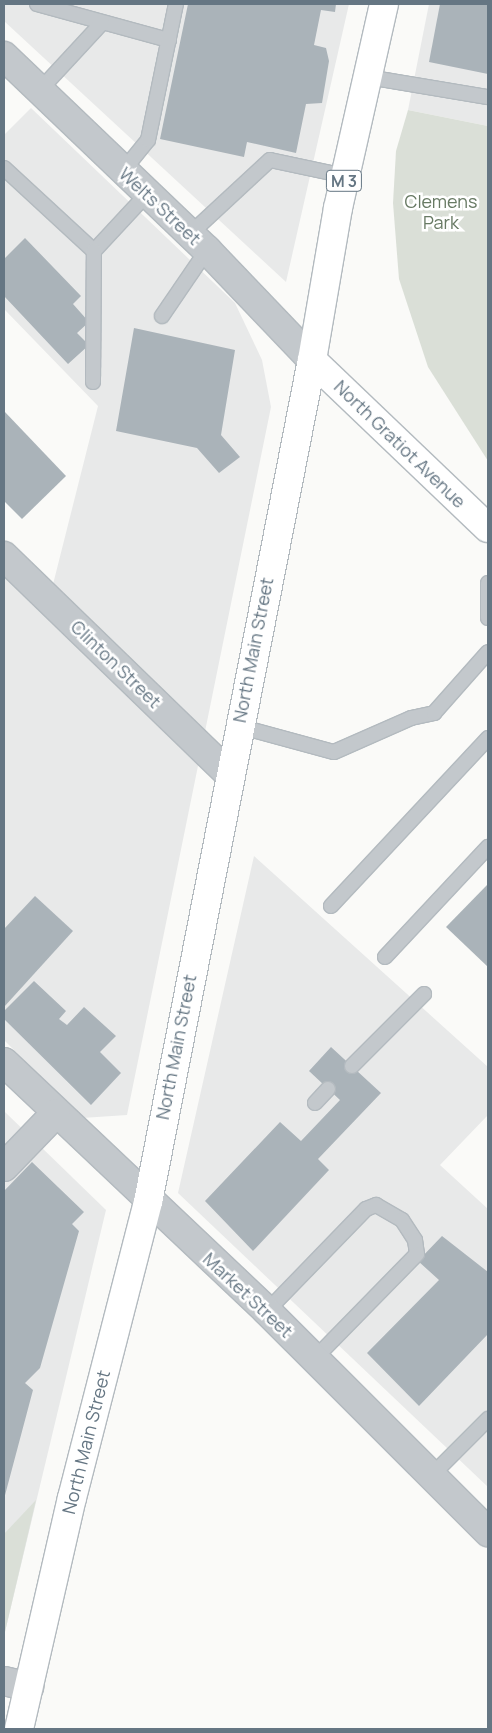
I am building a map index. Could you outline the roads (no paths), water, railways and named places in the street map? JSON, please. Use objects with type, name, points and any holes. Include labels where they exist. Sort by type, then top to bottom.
[{"type":"main road","name":"M 3","points":[[312,360],[345,176],[384,4]]},
{"type":"main road","name":"North Gratiot Avenue","points":[[312,360],[488,528]]},
{"type":"main road","name":"North Main Street","points":[[19,1729],[16,1684],[148,1202],[228,773],[312,360]]},
{"type":"street","name":"Welts Street","points":[[4,56],[122,172],[198,242],[312,360]]},
{"type":"street","name":"Clinton Street","points":[[4,556],[228,773]]},
{"type":"street","name":"Market Street","points":[[4,1062],[148,1202],[267,1311],[433,1474],[488,1532]]},
{"type":"street","points":[[4,1168],[56,1113]]},
{"type":"lane","points":[[37,4],[169,40]]},
{"type":"lane","points":[[122,172],[148,140],[176,4]]},
{"type":"lane","points":[[39,91],[102,23]]},
{"type":"lane","points":[[368,77],[488,98]]},
{"type":"lane","points":[[162,316],[198,242],[270,160],[345,176]]},
{"type":"lane","points":[[4,168],[94,251]]},
{"type":"lane","points":[[93,382],[94,251],[146,194]]},
{"type":"lane","points":[[488,583],[488,618]]},
{"type":"lane","points":[[238,726],[334,752],[411,718],[434,713],[488,652]]},
{"type":"lane","points":[[331,906],[488,738]]},
{"type":"lane","points":[[385,957],[488,847]]},
{"type":"lane","points":[[352,1066],[424,994]]},
{"type":"lane","points":[[315,1103],[328,1090]]},
{"type":"lane","points":[[267,1311],[366,1209],[376,1205],[402,1220],[415,1240],[417,1254],[314,1359]]},
{"type":"lane","points":[[433,1474],[488,1419]]},
{"type":"park label","name":"Clemens Park","points":[[441,212]]}]
